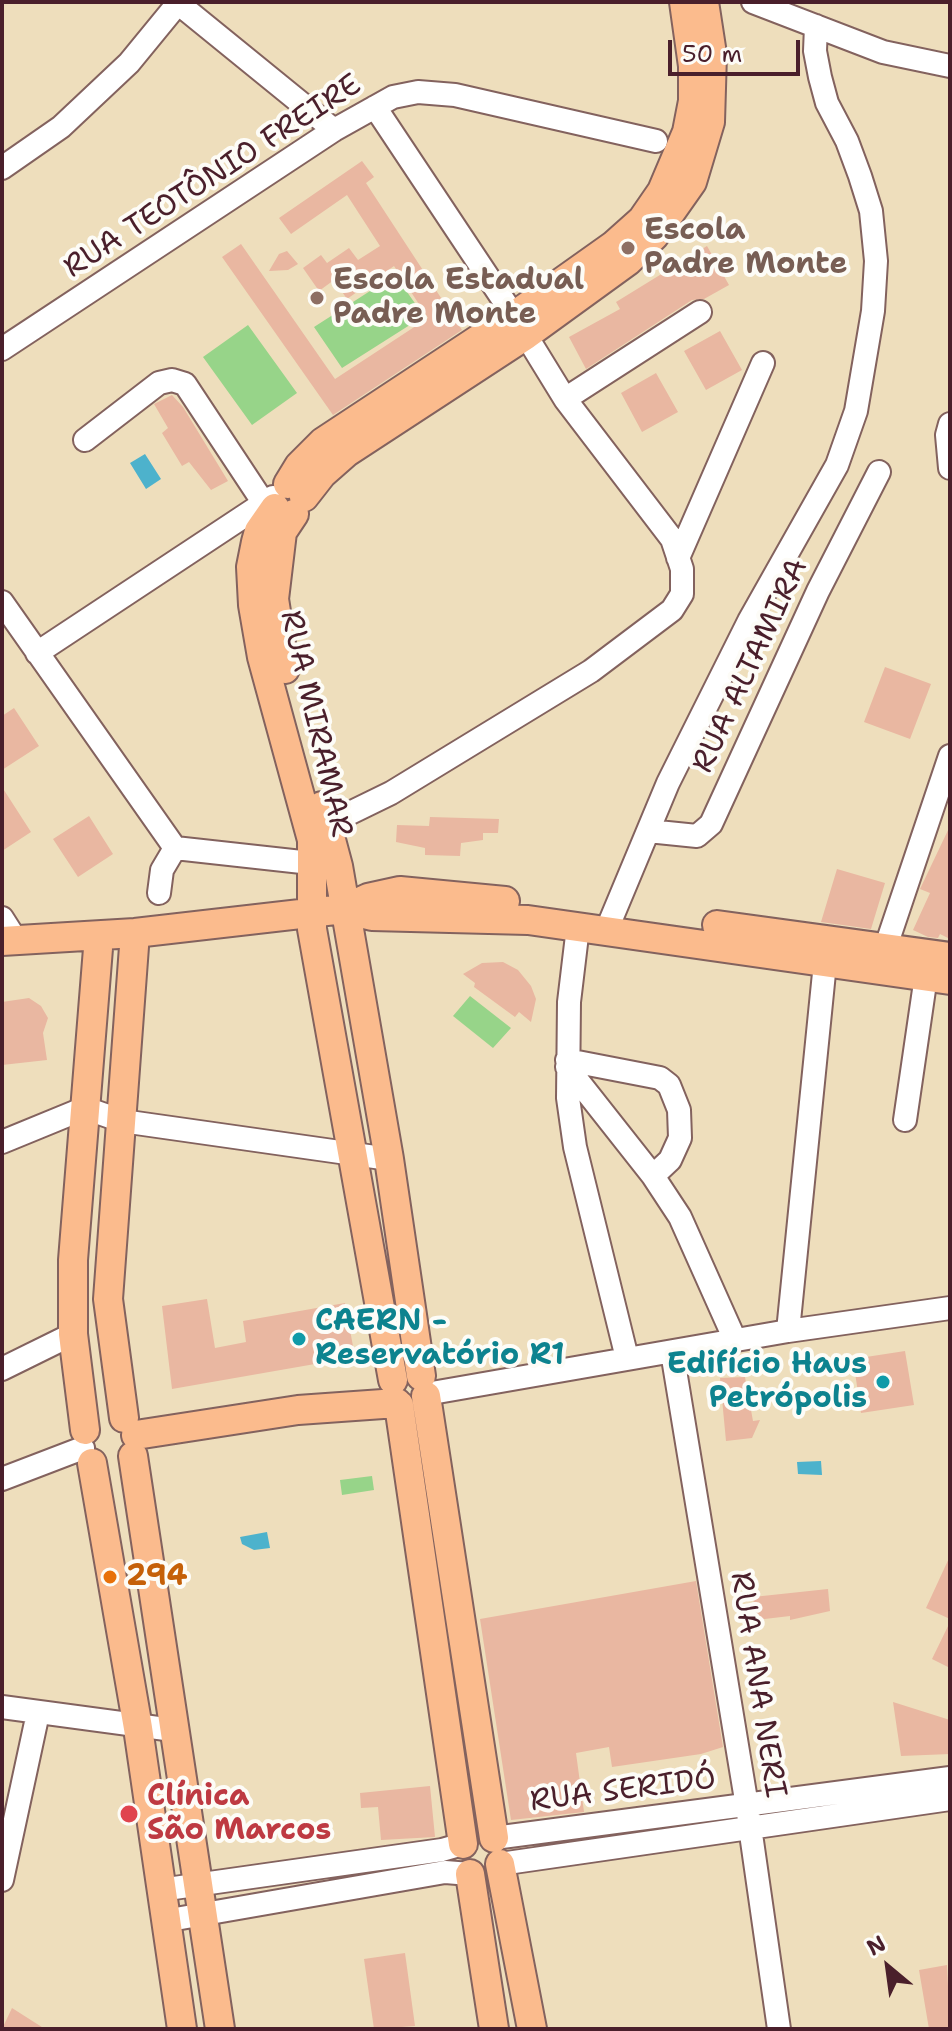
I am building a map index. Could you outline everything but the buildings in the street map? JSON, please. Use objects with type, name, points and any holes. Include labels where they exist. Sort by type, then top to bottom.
[{"type":"main road","name":"RUA MIRAMAR","points":[[532,2029],[497,1851],[389,1159],[344,909],[328,859],[312,840],[262,657],[253,605],[251,567],[259,531],[283,500],[520,325],[642,220],[662,191],[687,132],[693,101],[693,66],[684,2]]},
{"type":"main road","name":"RUA MIRAMAR","points":[[520,325],[628,261],[654,236],[692,182],[710,122],[713,83],[704,2]]},
{"type":"main road","name":"RUA MIRAMAR","points":[[283,500],[274,599],[280,650],[335,811],[328,859],[310,913],[395,1393],[463,1844]]},
{"type":"main road","points":[[328,859],[400,891],[830,952],[882,958],[950,957]]},
{"type":"main road","points":[[7,933],[99,936],[135,933],[344,909],[368,898],[400,891]]},
{"type":"main road","points":[[344,909],[372,916],[490,917],[578,927],[609,920]]},
{"type":"main road","points":[[135,933],[103,1115],[73,1260],[73,1334],[87,1447],[138,1728],[182,2029]]},
{"type":"main road","points":[[99,936],[108,1299],[131,1436],[195,1885],[220,2029]]},
{"type":"main road","points":[[882,958],[938,978]]},
{"type":"main road","points":[[87,1447],[97,1418],[106,1415],[131,1436],[395,1393],[415,1407],[424,1386]]},
{"type":"main road","points":[[87,1447],[109,1469],[118,1468],[131,1436]]},
{"type":"main road","points":[[115,1593],[152,1587]]},
{"type":"main road","points":[[470,1874],[491,1874],[497,1851],[481,1834],[463,1844],[459,1857],[470,1874],[494,2029]]},
{"type":"main road","points":[[487,1988],[523,1982]]},
{"type":"street","points":[[753,2],[883,52],[950,66]]},
{"type":"street","points":[[2,168],[61,127],[129,63],[179,3],[334,130]]},
{"type":"street","points":[[609,920],[648,831],[749,621],[837,465],[856,411],[873,311],[876,261],[871,211],[847,141],[827,103],[815,51],[816,26]]},
{"type":"street","name":"RUA TEOTÔNIO FREIRE","points":[[2,349],[334,130],[393,97],[418,92],[455,95],[656,141]]},
{"type":"street","points":[[335,811],[391,793],[591,671],[672,610],[682,594],[678,558],[672,539],[565,399],[520,325],[375,107]]},
{"type":"street","points":[[565,399],[700,312]]},
{"type":"street","points":[[678,558],[763,363]]},
{"type":"street","points":[[37,653],[283,500],[185,384],[172,380],[159,383],[85,440]]},
{"type":"street","points":[[950,424],[947,435],[950,468]]},
{"type":"street","name":"RUA ALTAMIRA","points":[[648,831],[697,836],[711,824],[818,591],[879,472]]},
{"type":"street","points":[[2,602],[175,848]]},
{"type":"street","points":[[882,958],[950,756]]},
{"type":"street","points":[[175,848],[328,859]]},
{"type":"street","points":[[159,893],[162,870],[175,848]]},
{"type":"street","points":[[578,927],[567,1064],[575,1147],[627,1358]]},
{"type":"street","points":[[788,1331],[830,952]]},
{"type":"street","points":[[905,1120],[938,978]]},
{"type":"street","points":[[567,1064],[653,1176],[680,1217],[735,1340]]},
{"type":"street","points":[[567,1064],[660,1078],[669,1085],[679,1110],[680,1138],[670,1160],[653,1176]]},
{"type":"street","points":[[2,1142],[103,1115],[354,1157],[389,1159]]},
{"type":"street","points":[[424,1386],[537,1375],[788,1331],[950,1308]]},
{"type":"street","points":[[2,1369],[73,1334]]},
{"type":"street","name":"RUA ANA NERI","points":[[672,1352],[747,1806],[779,2029]]},
{"type":"street","points":[[2,1479],[87,1447]]},
{"type":"street","points":[[2,1707],[138,1728],[173,1730]]},
{"type":"street","points":[[2,1880],[38,1713]]},
{"type":"street","name":"RUA SERIDÓ","points":[[497,1851],[750,1829],[950,1778]]},
{"type":"street","name":"RUA SERIDÓ","points":[[497,1851],[747,1806],[950,1799]]},
{"type":"street","points":[[160,1890],[442,1850],[463,1844]]},
{"type":"street","points":[[164,1921],[445,1872],[470,1874]]},
{"type":"green space","points":[[395,275],[424,316],[342,368],[314,327]]},
{"type":"green space","points":[[248,325],[297,393],[252,425],[203,357]]},
{"type":"green space","points":[[470,996],[511,1028],[493,1048],[453,1016]]},
{"type":"green space","points":[[372,1476],[374,1490],[342,1495],[340,1480]]},
{"type":"water","points":[[145,454],[161,479],[146,489],[130,463]]},
{"type":"water","points":[[821,1461],[822,1475],[798,1474],[797,1462]]},
{"type":"water","points":[[267,1532],[270,1548],[254,1550],[242,1544],[240,1537]]},
{"type":"place","name":"Escola Padre Monte","points":[[628,248]]},
{"type":"place","name":"Escola Estadual Padre Monte","points":[[317,298]]},
{"type":"place","name":"CAERN - Reservatório R1","points":[[299,1339]]},
{"type":"place","name":"Edifício Haus Petrópolis","points":[[883,1382]]},
{"type":"place","name":"294","points":[[110,1577]]},
{"type":"place","name":"Clínica São Marcos","points":[[129,1814]]}]
